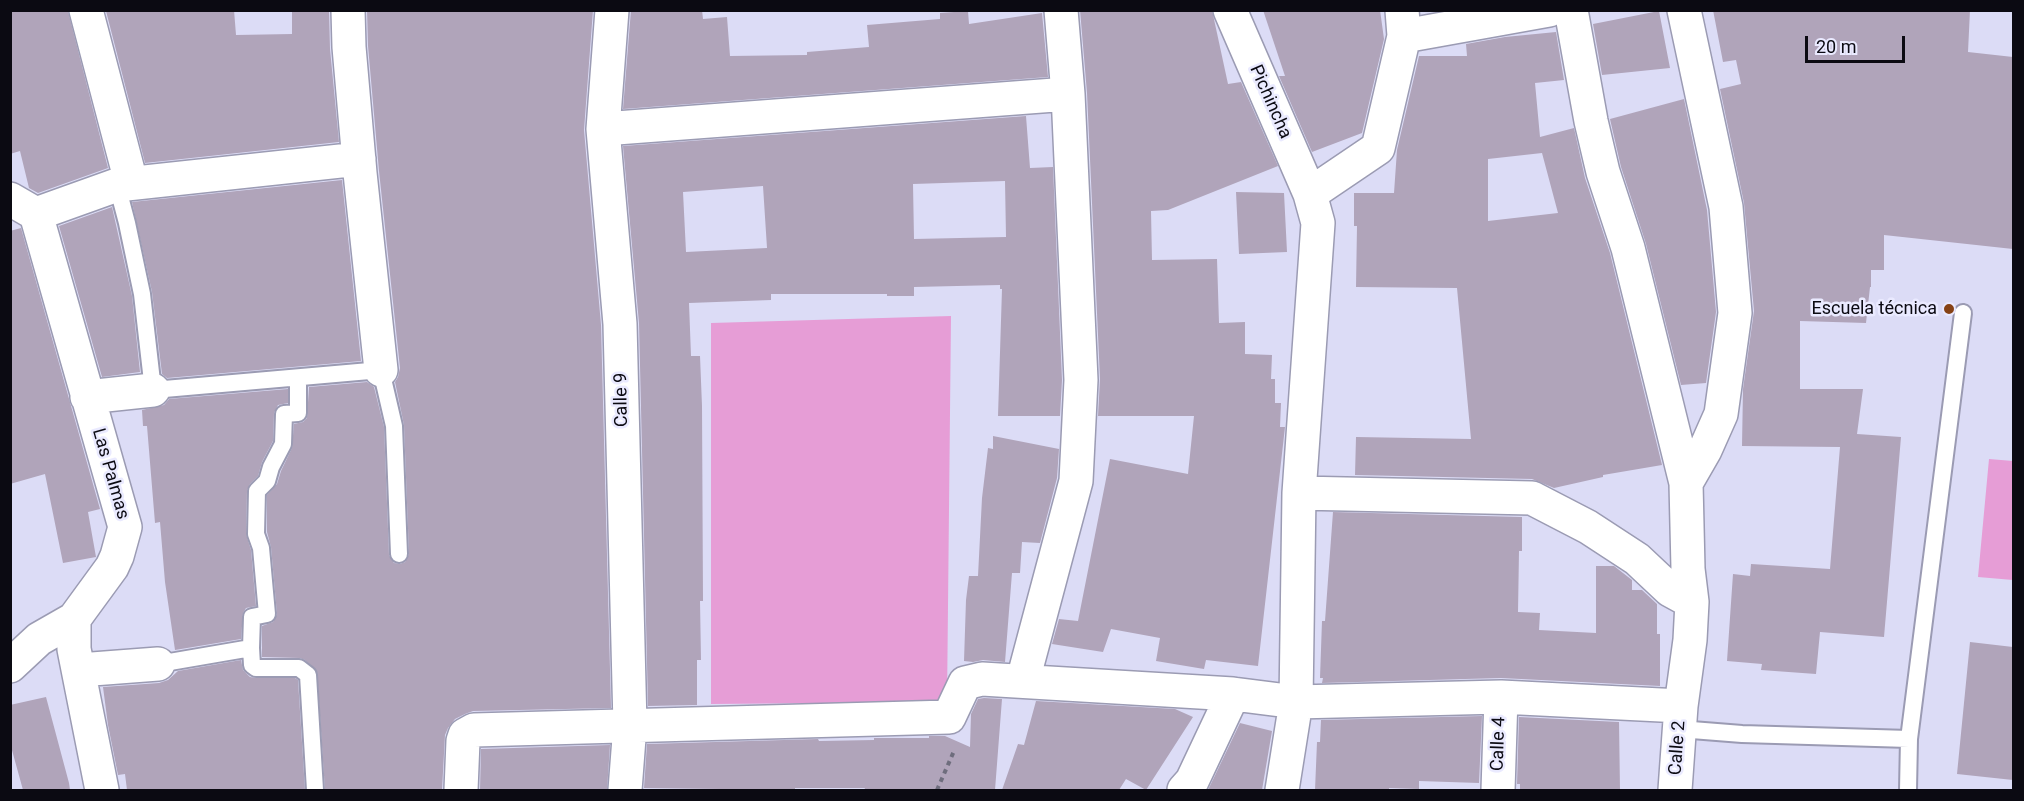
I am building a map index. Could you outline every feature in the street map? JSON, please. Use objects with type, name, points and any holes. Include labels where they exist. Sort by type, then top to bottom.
[{"type":"street","points":[[86,10],[124,184]]},
{"type":"street","points":[[348,10],[359,159],[381,370]]},
{"type":"street","name":"Calle 9","points":[[612,10],[603,129],[620,324],[630,725],[625,790]]},
{"type":"street","points":[[1023,680],[1076,481],[1081,380],[1068,94],[1061,10]]},
{"type":"street","name":"Pichincha","points":[[1230,10],[1310,194],[1318,223],[1299,493],[1296,702],[1282,790]]},
{"type":"street","points":[[1310,194],[1378,148],[1403,23],[1550,10]]},
{"type":"street","name":"Calle 2","points":[[1571,10],[1591,121],[1631,259],[1686,483],[1688,569],[1692,602],[1675,790]]},
{"type":"street","points":[[1684,10],[1726,207],[1735,313],[1721,414],[1705,450],[1686,483]]},
{"type":"street","points":[[603,129],[1068,94]]},
{"type":"street","points":[[23,206],[124,184],[359,159]]},
{"type":"street","name":"Las Palmas","points":[[23,206],[87,397],[125,527],[112,567],[74,619]]},
{"type":"street","points":[[87,397],[153,390]]},
{"type":"street","points":[[1299,493],[1532,498],[1588,527],[1637,559],[1670,590],[1692,602]]},
{"type":"street","points":[[10,666],[39,639],[74,619],[75,649],[102,790]]},
{"type":"street","points":[[80,670],[158,664]]},
{"type":"street","points":[[461,790],[463,741],[465,735],[474,730],[949,717],[965,683],[982,678],[1233,694],[1296,702],[1501,697],[1680,718]]},
{"type":"street","points":[[1184,790],[1192,781],[1233,694]]},
{"type":"street","name":"Calle 4","points":[[1498,790],[1501,697]]},
{"type":"lane","points":[[124,184],[127,223],[142,294],[153,390],[381,370],[394,426],[399,554]]},
{"type":"lane","points":[[1908,790],[1909,739],[1963,313]]},
{"type":"lane","points":[[298,378],[298,413],[284,414],[283,444],[267,481],[257,491],[256,534],[261,548],[267,614],[252,617],[251,648],[252,665],[256,668],[299,668],[308,675],[315,790]]},
{"type":"lane","points":[[158,664],[251,648]]},
{"type":"lane","points":[[1680,718],[1743,734],[1909,739]]},
{"type":"path","points":[[937,790],[959,740],[949,717]]},
{"type":"shaded area","points":[[951,316],[947,702],[711,704],[711,323]]},
{"type":"shaded area","points":[[1989,459],[2013,461],[2013,580],[1978,577]]},
{"type":"building","points":[[10,10],[68,11],[108,168],[38,193],[29,188],[20,151],[10,154]]},
{"type":"building","points":[[234,10],[236,35],[292,34],[292,10],[329,10],[330,49],[339,142],[145,163],[106,11]]},
{"type":"building","points":[[367,10],[593,10],[584,130],[601,325],[611,708],[473,711],[465,714],[455,719],[445,735],[442,790],[325,790],[317,671],[300,658],[262,657],[262,626],[273,622],[277,614],[271,547],[267,532],[267,495],[277,484],[292,448],[294,424],[303,422],[307,418],[309,387],[367,382],[374,387],[384,427],[389,555],[394,563],[400,564],[405,562],[409,554],[404,425],[395,382],[400,368],[379,171]]},
{"type":"building","points":[[631,10],[702,10],[703,19],[727,17],[730,56],[807,55],[807,52],[869,47],[867,25],[940,19],[940,13],[968,11],[969,24],[1042,13],[1048,77],[623,109]]},
{"type":"building","points":[[1080,10],[1212,10],[1228,84],[1241,82],[1278,166],[1168,210],[1151,211],[1152,260],[1217,259],[1219,323],[1245,322],[1245,354],[1272,355],[1271,379],[1275,379],[1275,403],[1281,403],[1280,427],[1285,427],[1258,666],[1206,660],[1204,669],[1156,661],[1160,638],[1111,629],[1103,652],[1052,644],[1059,619],[1078,621],[1110,459],[1188,474],[1194,416],[1098,416],[1100,379],[1087,93]]},
{"type":"building","points":[[1263,10],[1380,10],[1384,39],[1362,133],[1312,152],[1279,76],[1285,76]]},
{"type":"building","points":[[1713,10],[1970,10],[1968,52],[2013,57],[2013,249],[1884,235],[1884,270],[1871,270],[1866,323],[1800,321],[1800,389],[1863,389],[1857,434],[1901,437],[1884,637],[1820,632],[1816,674],[1761,670],[1762,664],[1727,661],[1733,574],[1750,576],[1751,564],[1830,569],[1840,447],[1742,446],[1743,389],[1754,311],[1744,203],[1720,89],[1741,84],[1736,60],[1723,62]]},
{"type":"building","points":[[1659,11],[1670,68],[1602,75],[1593,24]]},
{"type":"building","points":[[1556,32],[1564,80],[1535,83],[1540,137],[1574,128],[1585,178],[1610,253],[1662,465],[1603,475],[1603,477],[1554,488],[1532,479],[1355,475],[1356,437],[1471,439],[1457,288],[1356,287],[1357,226],[1354,226],[1354,193],[1394,193],[1397,150],[1419,56],[1467,56],[1466,44]],"holes":[[[1542,153],[1558,213],[1488,221],[1488,159]]]},
{"type":"building","points":[[1684,99],[1707,210],[1716,312],[1706,383],[1681,385],[1646,244],[1621,167],[1610,119]]},
{"type":"building","points":[[1026,116],[1030,168],[1053,167],[1062,380],[1060,416],[998,416],[1002,289],[1000,285],[914,287],[914,296],[771,294],[771,300],[689,303],[691,356],[700,356],[702,406],[703,601],[700,601],[701,660],[697,660],[697,705],[648,706],[639,323],[623,146]],"holes":[[[1005,181],[1006,237],[914,239],[913,184]],[[763,186],[767,248],[686,252],[683,192]]]},
{"type":"building","points":[[342,180],[361,361],[167,378],[162,374],[152,292],[132,202]]},
{"type":"building","points":[[1236,192],[1284,193],[1287,252],[1239,254]]},
{"type":"building","points":[[112,207],[132,296],[140,372],[102,377],[59,226]]},
{"type":"building","points":[[21,228],[100,509],[88,512],[96,557],[63,563],[45,474],[10,484],[10,231]]},
{"type":"building","points":[[288,389],[288,403],[278,405],[274,413],[273,441],[262,462],[258,476],[247,491],[246,534],[251,550],[256,606],[246,608],[243,613],[241,639],[175,650],[165,582],[160,522],[155,523],[147,426],[143,426],[142,410],[164,405],[169,399]]},
{"type":"building","points":[[993,436],[1059,449],[1057,478],[1040,543],[1022,542],[1020,573],[1012,573],[1005,662],[983,660],[973,662],[964,661],[966,600],[969,576],[978,576],[982,498],[988,448],[993,449]]},
{"type":"building","points":[[1333,512],[1522,517],[1518,612],[1540,613],[1539,630],[1596,633],[1596,566],[1614,566],[1632,580],[1632,590],[1642,590],[1657,604],[1657,634],[1660,634],[1660,686],[1501,678],[1322,683],[1323,678],[1320,678],[1322,621],[1325,621]]},
{"type":"building","points":[[1970,642],[2013,647],[2013,780],[1957,774]]},
{"type":"building","points":[[241,660],[243,670],[250,677],[295,678],[298,680],[305,790],[127,790],[125,774],[118,775],[103,687],[159,683],[168,680],[178,671]]},
{"type":"building","points":[[46,697],[70,790],[23,790],[10,743],[10,705]]},
{"type":"building","points":[[978,699],[1002,699],[995,790],[644,788],[647,744],[818,739],[819,741],[874,740],[874,738],[945,736],[970,747],[971,714]]},
{"type":"building","points":[[1036,701],[1175,709],[1193,717],[1146,790],[1126,779],[1119,790],[1002,790],[1018,744],[1024,745]]},
{"type":"building","points":[[1482,716],[1479,783],[1419,781],[1419,789],[1315,790],[1317,742],[1320,742],[1321,720]]},
{"type":"building","points":[[1519,717],[1619,722],[1620,790],[1520,790],[1520,784],[1517,784]]},
{"type":"building","points":[[1240,723],[1272,731],[1262,790],[1208,790]]},
{"type":"building","points":[[610,745],[607,790],[480,790],[481,749]]},
{"type":"place","name":"Escuela técnica","points":[[1949,309]]}]
